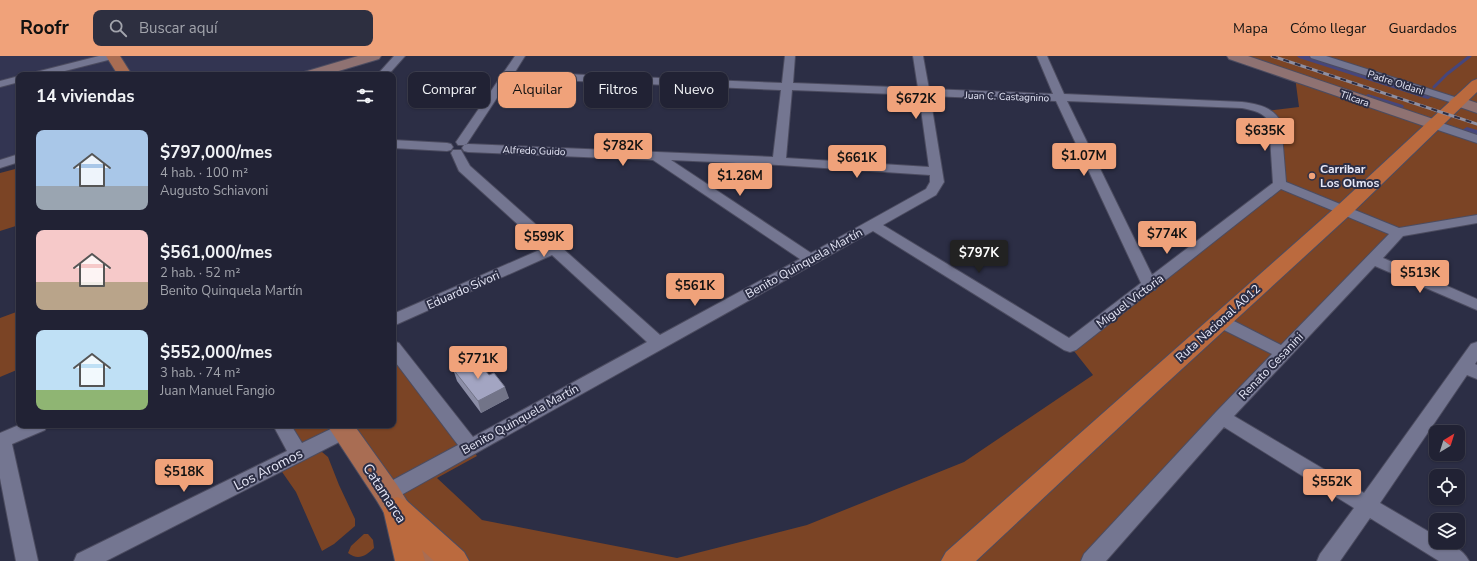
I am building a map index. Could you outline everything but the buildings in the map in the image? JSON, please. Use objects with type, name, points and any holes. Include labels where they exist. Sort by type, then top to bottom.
[{"type":"highway","name":"Ruta Nacional A012","points":[[958,559],[1344,210],[1433,124],[1477,84]]},
{"type":"highway","points":[[392,501],[410,561]]},
{"type":"highway","points":[[392,501],[454,561]]},
{"type":"main road","points":[[112,56],[122,72]]},
{"type":"main road","points":[[319,72],[374,56]]},
{"type":"main road","name":"Tilcara","points":[[1234,56],[1433,124]]},
{"type":"main road","name":"Padre Oldani","points":[[1450,108],[1477,108]]},
{"type":"main road","name":"Catamarca","points":[[342,428],[392,501],[429,561]]},
{"type":"street","points":[[48,72],[112,56]]},
{"type":"street","points":[[385,72],[400,56]]},
{"type":"street","points":[[510,72],[520,56]]},
{"type":"street","points":[[779,161],[790,56]]},
{"type":"street","name":"Benito Quinquela Martín","points":[[392,501],[470,447],[811,260],[931,192],[937,182],[936,171],[918,56]]},
{"type":"street","points":[[1042,56],[1060,98],[1150,286]]},
{"type":"street","name":"Padre Oldani","points":[[1316,56],[1450,108]]},
{"type":"street","name":"Juan C. Castagnino","points":[[576,79],[1242,105],[1266,111],[1273,116],[1275,122],[1280,184]]},
{"type":"street","points":[[0,84],[16,80]]},
{"type":"street","points":[[498,89],[459,147],[464,168],[658,343]]},
{"type":"street","name":"Tilcara","points":[[1433,124],[1477,139]]},
{"type":"street","name":"Alfredo Guido","points":[[396,144],[779,161],[936,171]]},
{"type":"street","points":[[655,156],[811,260]]},
{"type":"street","points":[[0,164],[16,159]]},
{"type":"street","points":[[1280,184],[1398,233],[1477,219]]},
{"type":"street","name":"Miguel Victoria","points":[[874,225],[1070,346],[1150,286],[1280,184]]},
{"type":"street","name":"Renato Cesanini","points":[[1092,561],[1222,417],[1398,233]]},
{"type":"street","name":"Eduardo Sívori","points":[[396,319],[554,250]]},
{"type":"street","points":[[1373,259],[1477,304]]},
{"type":"street","points":[[1220,321],[1283,353]]},
{"type":"street","points":[[1328,561],[1367,505],[1470,369],[1477,348]]},
{"type":"street","points":[[396,351],[470,447]]},
{"type":"street","points":[[1222,417],[1458,561]]},
{"type":"street","points":[[28,561],[1,441],[31,428]]},
{"type":"street","points":[[284,428],[298,454]]},
{"type":"street","name":"Los Aromos","points":[[85,561],[298,454],[342,428]]},
{"type":"shaded area","points":[[0,56],[374,56],[319,72],[16,72],[16,159],[0,164]]},
{"type":"shaded area","points":[[1234,56],[1477,56],[1477,219],[1398,233],[1092,561],[454,561],[344,432],[298,454],[284,428],[396,428],[396,351],[477,456],[437,478],[482,520],[677,558],[807,525],[964,462],[1093,375],[1070,346],[1280,184],[1275,122],[1266,111],[1299,107],[1295,77]]},
{"type":"shaded area","points":[[16,169],[16,226],[0,231],[0,173]]},
{"type":"shaded area","points":[[16,312],[16,370],[0,377],[0,318]]},
{"type":"shaded area","points":[[322,452],[328,457],[355,519],[355,526],[334,544],[322,551],[296,492],[280,469],[311,453]]},
{"type":"shaded area","points":[[364,534],[368,534],[373,540],[374,548],[368,553],[359,557],[355,557],[348,553],[351,546]]},
{"type":"waterway","points":[[1302,56],[1428,96]]},
{"type":"waterway","points":[[1434,87],[1447,74],[1470,56]]},
{"type":"waterway","points":[[1368,97],[1399,107]]},
{"type":"waterway","points":[[1467,130],[1477,134]]},
{"type":"railway","points":[[1272,56],[1477,124]]},
{"type":"place","name":"Carribar Los Olmos","points":[[1312,176]]}]
